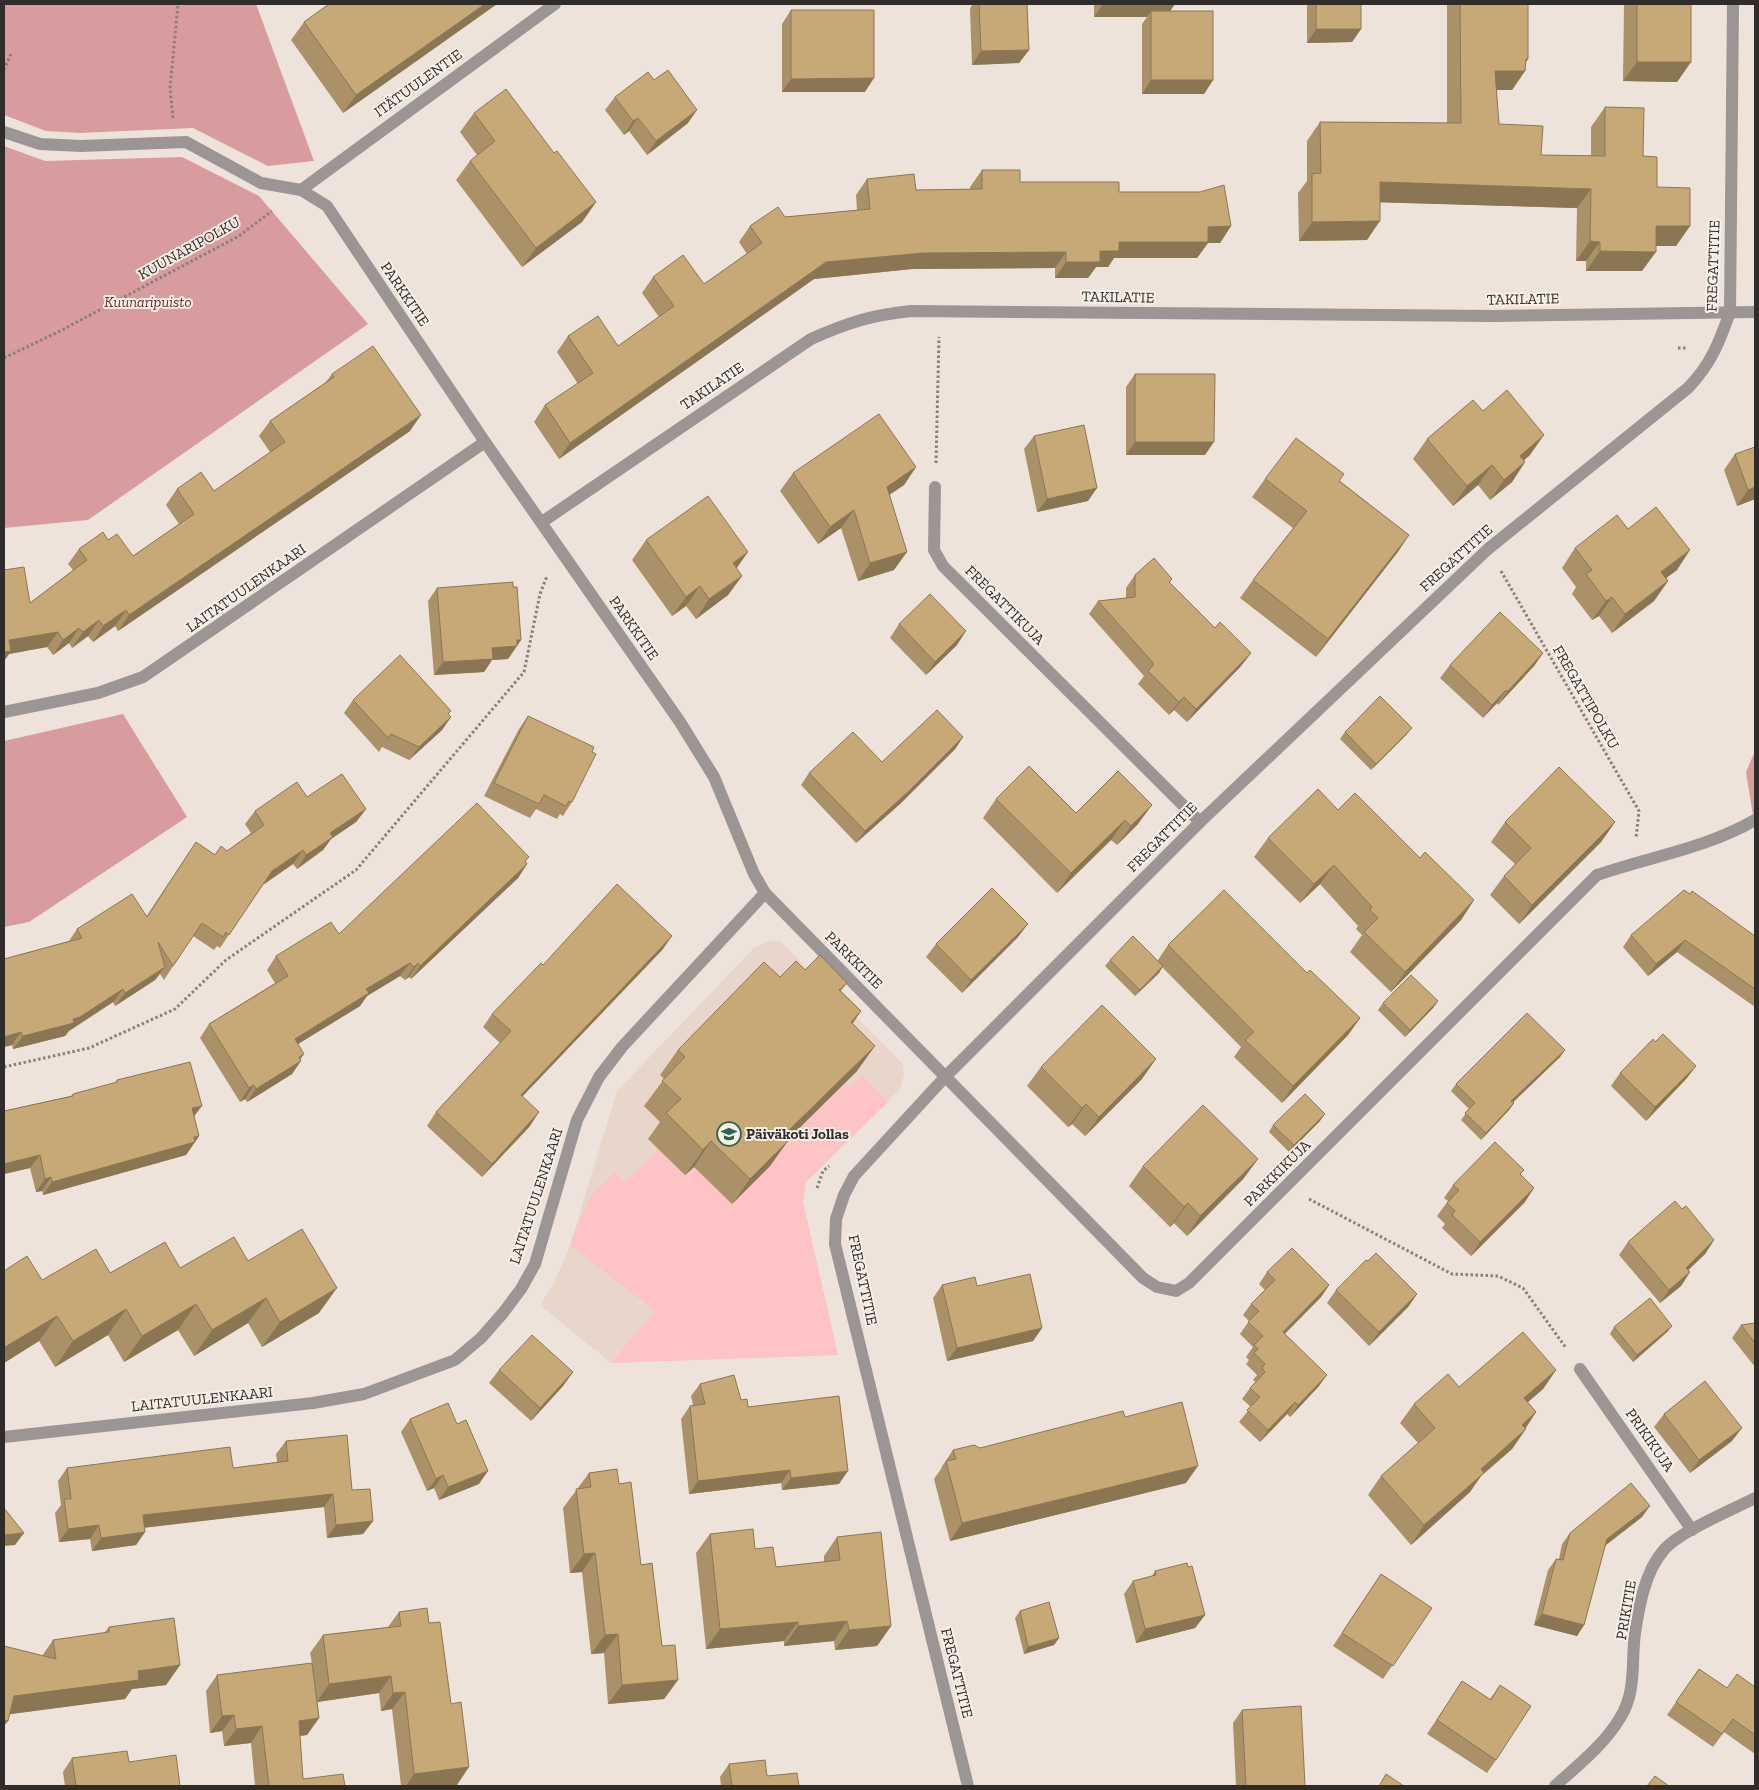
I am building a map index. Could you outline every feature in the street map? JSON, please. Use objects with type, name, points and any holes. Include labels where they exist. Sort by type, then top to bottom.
[{"type":"street","name":"ITÄTUULENTIE","points":[[301,190],[555,4]]},
{"type":"street","name":"FREGATTITIE","points":[[968,1786],[835,1244],[836,1219],[844,1195],[854,1176],[946,1076],[1200,822],[1488,549],[1688,388],[1705,370],[1730,312],[1733,4]]},
{"type":"street","points":[[4,132],[40,144],[81,146],[186,142],[261,183],[301,190]]},
{"type":"street","name":"PARKKITIE","points":[[301,190],[327,206],[485,442],[680,722],[714,777],[754,874],[765,893],[946,1076]]},
{"type":"street","name":"TAKILATIE","points":[[542,522],[810,339],[844,324],[874,315],[911,311],[1485,316],[1755,312]]},
{"type":"street","name":"LAITATUULENKAARI","points":[[4,712],[98,693],[143,677],[485,442]]},
{"type":"street","name":"FREGATTIKUJA","points":[[935,487],[934,550],[943,566],[1200,822]]},
{"type":"street","name":"PARKKIKUJA","points":[[946,1076],[1143,1278],[1157,1287],[1176,1291],[1189,1283],[1286,1188],[1597,876],[1632,863],[1730,835],[1755,820]]},
{"type":"street","name":"LAITATUULENKAARI","points":[[4,1437],[313,1403],[364,1394],[456,1360],[481,1338],[502,1313],[521,1289],[535,1264],[578,1120],[599,1077],[622,1047],[765,893]]},
{"type":"street","name":"PRIKIKUJA","points":[[1580,1369],[1692,1530]]},
{"type":"street","name":"PRIKITIE","points":[[1555,1786],[1596,1750],[1621,1717],[1634,1677],[1635,1633],[1648,1575],[1663,1550],[1692,1530],[1755,1498]]},
{"type":"path","points":[[174,142],[170,88],[178,4]]},
{"type":"path","points":[[4,57],[11,54],[4,70]]},
{"type":"path","name":"KUUNARIPOLKU","points":[[4,358],[60,331],[239,236],[301,190]]},
{"type":"path","points":[[935,487],[939,349]]},
{"type":"path","name":"FREGATTIPOLKU","points":[[1488,549],[1639,811],[1632,863]]},
{"type":"path","points":[[4,1067],[90,1048],[175,1009],[226,960],[356,870],[524,672],[540,594],[548,573]]},
{"type":"path","points":[[1286,1188],[1452,1274],[1498,1276],[1522,1288],[1580,1369]]},
{"type":"shaded area","name":"Päiväkoti Jollas","points":[[779,940],[902,1063],[904,1074],[900,1089],[806,1182],[803,1202],[838,1355],[611,1363],[540,1305],[554,1283],[570,1245],[617,1091],[754,948],[765,942]]},
{"type":"shaded area","points":[[785,1070],[822,1107],[846,1083],[851,1088],[862,1076],[888,1102],[806,1182],[803,1202],[838,1355],[611,1363],[655,1311],[570,1245],[590,1196],[615,1173],[625,1182],[659,1149],[685,1175],[720,1141],[732,1204],[769,1166]]},
{"type":"green space","points":[[4,4],[256,4],[314,161],[268,166],[193,128],[80,133],[46,131],[4,115]]},
{"type":"green space","name":"Kuunaripuisto","points":[[4,146],[45,161],[182,157],[259,196],[368,324],[88,520],[4,528]]},
{"type":"green space","points":[[123,714],[187,817],[29,922],[4,927],[4,741]]},
{"type":"green space","points":[[1755,751],[1755,828],[1746,772]]},
{"type":"building","points":[[329,4],[485,4],[356,95],[304,22]]},
{"type":"building","points":[[979,4],[1027,4],[1029,50],[981,51]]},
{"type":"building","points":[[1316,4],[1361,4],[1361,29],[1316,29]]},
{"type":"building","points":[[1460,4],[1528,4],[1528,59],[1526,59],[1525,71],[1495,71],[1499,124],[1543,126],[1541,155],[1605,156],[1605,107],[1644,108],[1643,156],[1657,157],[1657,187],[1690,188],[1690,226],[1656,226],[1656,252],[1600,251],[1600,242],[1590,241],[1591,189],[1380,182],[1380,221],[1312,222],[1312,174],[1321,173],[1320,122],[1461,123]]},
{"type":"building","points":[[1637,4],[1691,4],[1691,62],[1637,62]]},
{"type":"building","points":[[791,10],[874,10],[874,78],[791,79]]},
{"type":"building","points":[[1151,11],[1213,11],[1213,80],[1151,80]]},
{"type":"building","points":[[668,70],[697,110],[656,141],[638,118],[633,121],[615,97],[648,72],[654,80]]},
{"type":"building","points":[[506,89],[554,153],[557,151],[596,202],[536,248],[470,161],[495,141],[474,113]]},
{"type":"building","points":[[982,170],[1020,170],[1020,182],[1119,182],[1119,192],[1200,192],[1224,185],[1231,226],[1208,227],[1208,242],[1119,242],[1119,251],[1100,251],[1100,262],[1066,262],[1066,252],[923,253],[826,262],[570,443],[545,405],[593,373],[568,336],[598,316],[618,346],[674,306],[653,277],[683,255],[704,284],[762,243],[750,226],[778,207],[785,217],[870,209],[867,179],[914,174],[916,190],[982,189]]},
{"type":"building","points":[[373,346],[421,415],[129,615],[126,610],[103,626],[99,620],[83,632],[79,628],[63,640],[58,632],[9,640],[11,651],[4,652],[4,570],[24,567],[30,603],[87,560],[79,549],[103,532],[108,540],[117,534],[133,556],[194,514],[177,489],[201,472],[214,491],[285,442],[270,421],[334,377],[332,374]]},
{"type":"building","points":[[1135,374],[1215,374],[1214,442],[1135,442]]},
{"type":"building","points":[[1507,390],[1544,435],[1520,456],[1525,462],[1504,480],[1492,465],[1467,486],[1427,439],[1473,400],[1483,411]]},
{"type":"building","points":[[879,414],[916,467],[887,487],[907,552],[870,563],[854,510],[830,527],[793,473]]},
{"type":"building","points":[[1084,425],[1097,488],[1047,499],[1034,436]]},
{"type":"building","points":[[1296,438],[1344,474],[1339,481],[1409,535],[1328,639],[1253,580],[1307,511],[1265,479]]},
{"type":"building","points":[[1755,447],[1755,487],[1748,490],[1735,454]]},
{"type":"building","points":[[708,496],[748,552],[733,563],[742,576],[709,599],[700,586],[686,597],[646,540]]},
{"type":"building","points":[[1656,507],[1690,550],[1661,572],[1668,581],[1625,614],[1612,597],[1606,601],[1586,574],[1592,570],[1575,548],[1617,515],[1628,529]]},
{"type":"building","points":[[1154,558],[1172,579],[1169,582],[1215,628],[1220,622],[1251,653],[1196,709],[1184,697],[1179,702],[1148,671],[1154,664],[1098,601],[1135,597],[1135,575]]},
{"type":"building","points":[[513,582],[513,587],[517,587],[521,640],[517,640],[517,646],[492,648],[493,659],[443,662],[437,588]]},
{"type":"building","points":[[930,594],[966,631],[935,662],[899,624]]},
{"type":"building","points":[[1500,612],[1543,653],[1507,692],[1506,690],[1492,705],[1450,665]]},
{"type":"building","points":[[400,655],[451,711],[448,714],[451,717],[419,747],[391,734],[388,738],[353,700]]},
{"type":"building","points":[[1380,696],[1412,728],[1376,764],[1345,732]]},
{"type":"building","points":[[937,710],[963,737],[909,791],[865,831],[809,773],[853,732],[882,762]]},
{"type":"building","points":[[528,716],[594,747],[592,752],[596,754],[572,802],[569,801],[566,806],[544,795],[539,804],[494,783]]},
{"type":"building","points":[[1029,766],[1076,813],[1118,771],[1152,805],[1131,826],[1125,820],[1071,873],[996,799]]},
{"type":"building","points":[[1559,767],[1615,822],[1532,905],[1504,876],[1531,848],[1505,822]]},
{"type":"building","points":[[342,774],[366,809],[330,833],[333,837],[306,855],[303,850],[272,871],[229,935],[226,932],[223,937],[202,923],[173,966],[158,942],[165,967],[125,993],[123,989],[80,1017],[73,1019],[74,1023],[23,1036],[21,1032],[4,1037],[4,959],[82,938],[77,929],[132,894],[147,917],[196,842],[215,855],[221,846],[227,851],[264,825],[255,811],[297,782],[307,797]]},
{"type":"building","points":[[1318,789],[1338,810],[1355,793],[1420,858],[1425,852],[1474,900],[1405,972],[1364,932],[1378,918],[1370,910],[1372,907],[1334,865],[1314,884],[1268,838]]},
{"type":"building","points":[[477,803],[529,857],[525,861],[527,864],[420,966],[418,963],[414,967],[410,963],[366,989],[369,993],[295,1039],[304,1054],[299,1057],[301,1061],[256,1089],[254,1085],[249,1088],[209,1024],[288,976],[276,956],[331,922],[339,934]]},
{"type":"building","points":[[617,884],[672,936],[521,1095],[539,1112],[492,1164],[436,1112],[511,1031],[492,1014],[541,963],[543,965]]},
{"type":"building","points":[[992,888],[1028,924],[971,980],[936,944]]},
{"type":"building","points":[[1224,890],[1307,973],[1310,970],[1360,1018],[1293,1086],[1245,1040],[1254,1032],[1168,945]]},
{"type":"building","points":[[1684,890],[1690,894],[1692,891],[1755,936],[1755,989],[1685,940],[1656,964],[1631,935]]},
{"type":"building","points":[[1133,936],[1163,966],[1140,990],[1110,960]]},
{"type":"building","points":[[820,955],[847,983],[839,990],[861,1011],[851,1022],[875,1046],[783,1136],[788,1141],[750,1179],[711,1141],[703,1150],[666,1113],[681,1099],[662,1081],[685,1057],[678,1050],[764,962],[780,977],[796,961],[805,970]]},
{"type":"building","points":[[1411,975],[1438,1001],[1410,1030],[1383,1003]]},
{"type":"building","points":[[1102,1005],[1156,1059],[1099,1117],[1086,1104],[1082,1108],[1041,1067]]},
{"type":"building","points":[[1527,1013],[1565,1050],[1511,1101],[1514,1103],[1486,1133],[1465,1113],[1475,1103],[1456,1084]]},
{"type":"building","points":[[1663,1034],[1696,1066],[1655,1107],[1620,1073],[1653,1039],[1655,1042]]},
{"type":"building","points":[[190,1062],[202,1106],[192,1108],[199,1136],[194,1137],[195,1142],[52,1182],[51,1177],[45,1179],[40,1155],[4,1164],[4,1111],[73,1096],[73,1094],[117,1082],[117,1080]]},
{"type":"building","points":[[1305,1094],[1325,1114],[1294,1145],[1273,1125]]},
{"type":"building","points":[[1203,1105],[1258,1159],[1200,1216],[1188,1203],[1184,1207],[1143,1166]]},
{"type":"building","points":[[1495,1142],[1524,1170],[1520,1174],[1534,1188],[1480,1242],[1452,1215],[1455,1211],[1447,1203],[1459,1190],[1453,1185]]},
{"type":"building","points":[[1675,1201],[1682,1209],[1686,1206],[1714,1240],[1686,1268],[1690,1272],[1669,1290],[1628,1242]]},
{"type":"building","points":[[302,1229],[337,1288],[280,1322],[266,1298],[212,1330],[196,1304],[142,1336],[126,1309],[73,1341],[57,1316],[5,1347],[4,1271],[27,1256],[42,1280],[96,1249],[110,1273],[165,1242],[180,1268],[234,1237],[248,1261]]},
{"type":"building","points":[[1292,1248],[1329,1285],[1283,1332],[1327,1375],[1298,1405],[1295,1402],[1268,1430],[1247,1410],[1260,1397],[1250,1388],[1265,1372],[1262,1368],[1265,1364],[1254,1353],[1258,1349],[1254,1345],[1263,1336],[1248,1322],[1259,1311],[1251,1304],[1275,1280],[1267,1272]]},
{"type":"building","points":[[1376,1253],[1417,1294],[1379,1332],[1336,1290],[1366,1260],[1368,1261]]},
{"type":"building","points":[[1030,1274],[1042,1328],[957,1348],[942,1285],[975,1277],[977,1286]]},
{"type":"building","points":[[1650,1298],[1672,1326],[1637,1355],[1614,1327]]},
{"type":"building","points":[[1755,1323],[1755,1343],[1741,1325]]},
{"type":"building","points":[[1523,1332],[1556,1370],[1524,1398],[1536,1412],[1522,1425],[1526,1429],[1481,1469],[1484,1473],[1424,1525],[1381,1476],[1435,1428],[1414,1404],[1448,1374],[1459,1387]]},
{"type":"building","points":[[532,1335],[573,1372],[540,1408],[499,1370]]},
{"type":"building","points":[[734,1375],[741,1400],[747,1399],[748,1407],[839,1396],[848,1471],[791,1478],[790,1470],[698,1481],[690,1406],[705,1404],[700,1384]]},
{"type":"building","points":[[1705,1381],[1742,1428],[1699,1460],[1664,1414]]},
{"type":"building","points":[[1182,1402],[1198,1466],[962,1523],[946,1461],[956,1459],[953,1450],[974,1445],[980,1448],[1123,1411],[1125,1417]]},
{"type":"building","points":[[448,1403],[457,1424],[466,1420],[488,1471],[448,1487],[443,1475],[436,1479],[410,1419]]},
{"type":"building","points":[[347,1435],[352,1490],[370,1489],[373,1521],[336,1525],[333,1494],[143,1515],[145,1532],[101,1538],[99,1525],[68,1529],[64,1499],[71,1499],[67,1468],[230,1447],[233,1468],[288,1461],[286,1441]]},
{"type":"building","points":[[617,1469],[619,1484],[631,1482],[641,1565],[652,1563],[662,1646],[675,1645],[678,1680],[622,1685],[618,1634],[605,1635],[595,1553],[584,1554],[576,1489],[591,1487],[589,1473]]},
{"type":"building","points":[[1631,1483],[1650,1506],[1607,1539],[1584,1625],[1542,1614],[1556,1559],[1563,1560],[1570,1533]]},
{"type":"building","points":[[4,1508],[24,1533],[4,1535]]},
{"type":"building","points":[[753,1529],[755,1549],[773,1547],[776,1567],[840,1560],[837,1537],[881,1532],[891,1626],[849,1630],[847,1621],[798,1626],[798,1622],[720,1629],[710,1534]]},
{"type":"building","points":[[1187,1563],[1188,1567],[1192,1566],[1205,1615],[1145,1629],[1133,1581],[1156,1575],[1155,1571]]},
{"type":"building","points":[[1381,1574],[1432,1608],[1393,1666],[1342,1633]]},
{"type":"building","points":[[1049,1602],[1059,1638],[1028,1647],[1020,1611]]},
{"type":"building","points":[[427,1608],[429,1623],[440,1622],[451,1704],[461,1702],[469,1767],[414,1774],[405,1692],[393,1693],[391,1676],[329,1684],[323,1635],[401,1626],[399,1612]]},
{"type":"building","points":[[174,1618],[180,1665],[138,1671],[139,1680],[14,1696],[8,1721],[4,1720],[4,1646],[56,1659],[53,1640],[109,1632],[109,1627]]},
{"type":"building","points":[[312,1663],[319,1718],[299,1721],[303,1779],[343,1774],[345,1786],[269,1786],[262,1726],[236,1729],[234,1715],[222,1716],[217,1675]]},
{"type":"building","points":[[1699,1669],[1727,1688],[1737,1674],[1755,1687],[1755,1735],[1733,1719],[1722,1734],[1676,1702]]},
{"type":"building","points":[[1462,1681],[1491,1700],[1500,1685],[1531,1706],[1496,1760],[1437,1720]]},
{"type":"building","points":[[1301,1706],[1305,1786],[1246,1786],[1242,1710]]},
{"type":"building","points":[[127,1751],[129,1762],[176,1755],[180,1786],[76,1786],[72,1758]]},
{"type":"building","points":[[765,1760],[767,1776],[797,1773],[799,1786],[732,1786],[729,1764]]},
{"type":"building","points":[[1386,1774],[1404,1786],[1379,1786]]},
{"type":"building","points":[[1655,1776],[1669,1786],[1647,1786]]},
{"type":"place","name":"Päiväkoti Jollas","points":[[729,1134]]}]
